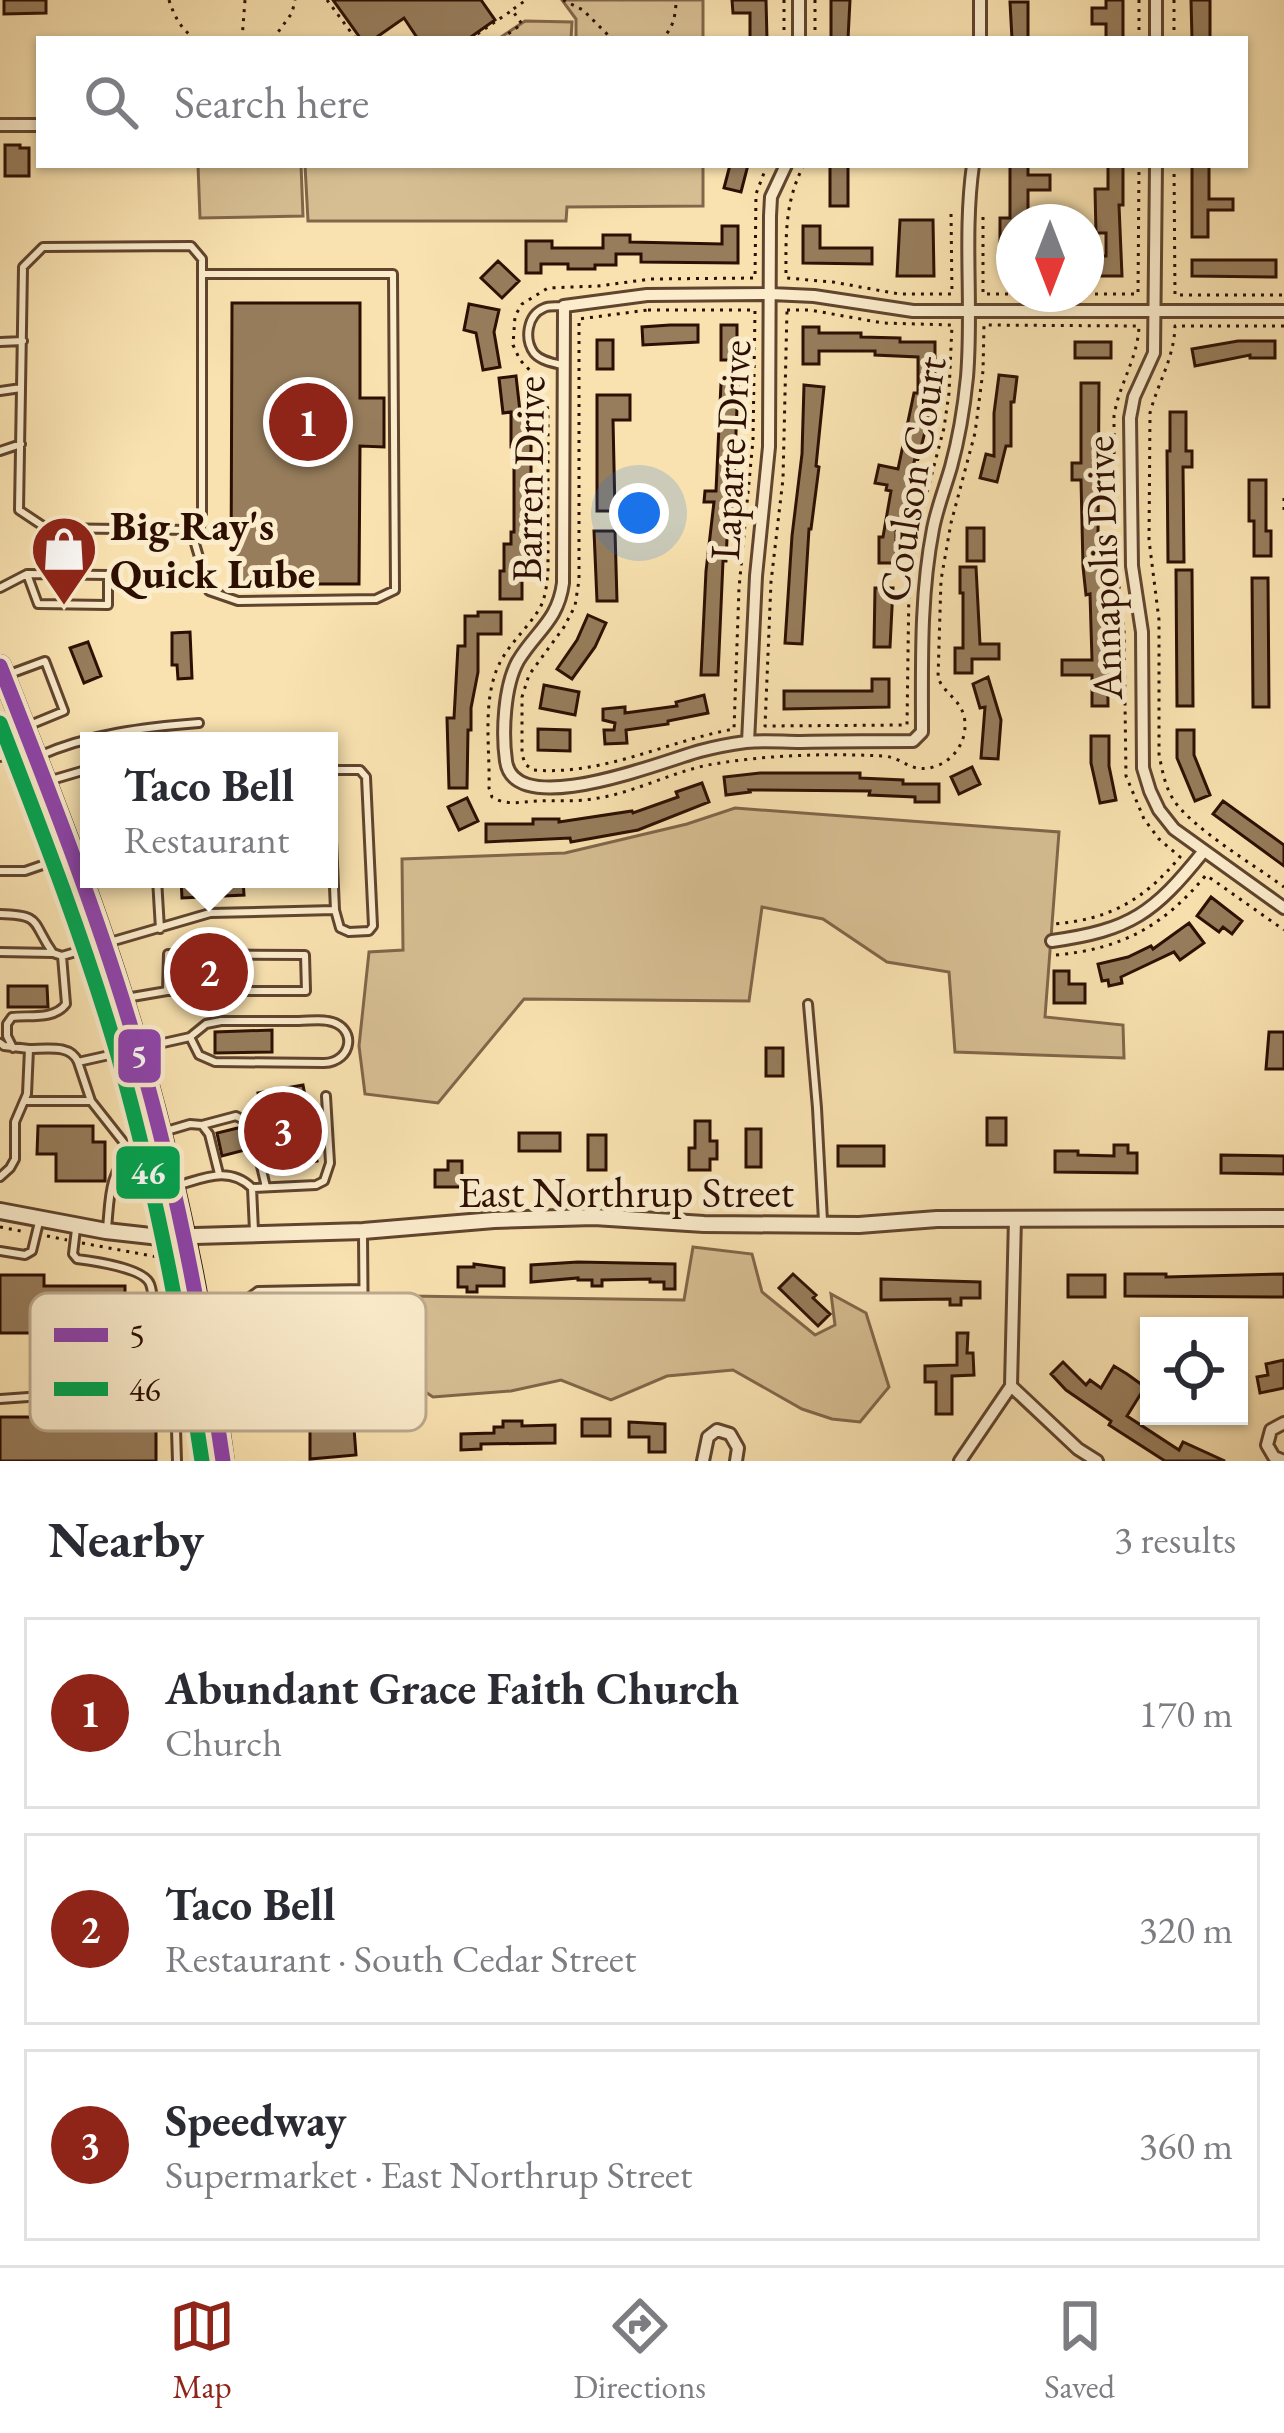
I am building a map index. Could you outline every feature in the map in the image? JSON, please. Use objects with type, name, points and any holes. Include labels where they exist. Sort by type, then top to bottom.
[{"type":"main road","points":[[2,671],[80,875]]},
{"type":"main road","points":[[85,888],[137,1048],[196,1293]]},
{"type":"main road","points":[[218,1431],[223,1461]]},
{"type":"street","points":[[799,0],[799,36]]},
{"type":"street","points":[[980,0],[980,36]]},
{"type":"street","points":[[1156,0],[1156,36]]},
{"type":"street","points":[[0,125],[36,125]]},
{"type":"street","name":"Laparte Drive","points":[[748,742],[752,632],[769,447],[772,197],[785,168]]},
{"type":"street","name":"Coulson Court","points":[[748,742],[913,741],[922,731],[924,594],[934,524],[959,430],[967,374],[967,220],[973,168]]},
{"type":"street","name":"Annapolis Drive","points":[[1156,168],[1154,353],[1130,418],[1132,566],[1142,632],[1143,768],[1159,810],[1174,830],[1284,908]]},
{"type":"street","points":[[564,306],[647,295],[771,294],[914,311],[1284,311]]},
{"type":"street","name":"Barren Drive","points":[[564,306],[561,599],[555,615],[521,656],[509,686],[506,764],[514,779],[529,786],[582,785],[702,750],[748,742]]},
{"type":"street","points":[[1052,941],[1109,929],[1151,908],[1203,852]]},
{"type":"street","name":"East Northrup Street","points":[[0,1210],[160,1237],[363,1231],[594,1216],[704,1224],[823,1225],[1015,1218],[1284,1218]]},
{"type":"street","points":[[960,1461],[1011,1386],[1015,1218]]},
{"type":"street","points":[[1011,1386],[1097,1461]]},
{"type":"street","points":[[1282,1461],[1269,1452],[1267,1437],[1284,1423]]},
{"type":"street","points":[[703,1461],[708,1438],[717,1430],[730,1434],[738,1448],[736,1461]]},
{"type":"lane","points":[[191,246],[202,260],[200,527],[46,529],[19,510],[23,341],[23,267],[44,247],[191,246]]},
{"type":"lane","points":[[191,530],[209,591],[238,601],[376,599],[395,590],[393,274],[202,274]]},
{"type":"lane","points":[[563,365],[549,363],[534,352],[528,335],[531,319],[543,308],[564,306]]},
{"type":"lane","points":[[0,342],[23,341]]},
{"type":"lane","points":[[0,391],[21,388]]},
{"type":"lane","points":[[0,451],[21,444]]},
{"type":"lane","points":[[0,588],[26,574],[109,575],[108,604],[38,604],[26,574]]},
{"type":"lane","points":[[0,757],[30,743],[64,712],[45,661],[2,671]]},
{"type":"lane","points":[[131,732],[200,723]]},
{"type":"lane","points":[[30,743],[80,741]]},
{"type":"lane","points":[[334,888],[340,928],[369,931],[373,926],[366,777],[359,770],[338,770]]},
{"type":"lane","points":[[45,782],[80,771]]},
{"type":"lane","points":[[0,871],[25,871],[73,855]]},
{"type":"lane","points":[[158,888],[160,929]]},
{"type":"lane","points":[[0,952],[57,954],[209,914],[335,910]]},
{"type":"lane","points":[[0,914],[34,919],[57,954],[66,1004],[53,1013],[12,1018],[7,1024],[13,1048]]},
{"type":"lane","points":[[122,999],[167,991],[305,991],[305,955],[168,954],[167,991]]},
{"type":"lane","points":[[808,1004],[823,1225]]},
{"type":"lane","points":[[78,1062],[190,1037],[206,1024],[221,1022],[329,1021],[348,1037],[347,1048],[334,1063],[215,1063],[200,1054],[190,1037]]},
{"type":"lane","points":[[0,1043],[75,1054],[92,1102],[132,1153]]},
{"type":"lane","points":[[0,1177],[15,1159],[15,1122],[24,1101],[29,1049]]},
{"type":"lane","points":[[173,1186],[220,1174],[239,1178],[251,1188],[324,1181],[330,1163],[326,1096]]},
{"type":"lane","points":[[24,1101],[92,1102]]},
{"type":"lane","points":[[106,1231],[114,1173],[121,1161],[190,1124],[236,1117],[251,1124],[266,1187]]},
{"type":"lane","points":[[202,1125],[220,1174]]},
{"type":"lane","points":[[251,1188],[254,1234]]},
{"type":"lane","points":[[0,1251],[25,1256],[32,1251],[40,1218]]},
{"type":"lane","points":[[76,1226],[73,1254],[77,1259],[143,1275],[150,1293]]},
{"type":"lane","points":[[363,1231],[363,1293]]},
{"type":"lane","points":[[255,1293],[363,1289]]},
{"type":"lane","points":[[0,1399],[30,1397]]},
{"type":"lane","points":[[176,1431],[177,1461]]},
{"type":"path","points":[[169,0],[182,28],[191,36]]},
{"type":"path","points":[[242,36],[245,0]]},
{"type":"path","points":[[275,36],[296,0]]},
{"type":"path","points":[[327,0],[354,36]]},
{"type":"path","points":[[474,36],[526,0]]},
{"type":"path","points":[[562,0],[583,10],[609,36]]},
{"type":"path","points":[[666,36],[676,0]]},
{"type":"path","points":[[784,0],[784,36]]},
{"type":"path","points":[[815,0],[815,36]]},
{"type":"path","points":[[1138,0],[1138,36]]},
{"type":"path","points":[[1174,0],[1174,36]]},
{"type":"path","points":[[506,36],[522,25],[512,10]]},
{"type":"path","points":[[482,31],[486,36]]},
{"type":"path","points":[[766,168],[756,194],[755,278],[651,279],[548,288],[522,304],[514,316],[513,345],[540,381],[548,410],[548,570],[540,608],[508,647],[493,680],[492,797],[520,803],[594,799],[739,759],[886,756],[910,768],[925,769],[948,760],[964,738],[965,724],[963,710],[938,677],[938,611],[951,523],[976,433],[984,326],[1139,326],[1114,416],[1114,543],[1124,630],[1126,776],[1144,819],[1180,857],[1128,904],[1101,916],[1053,924]]},
{"type":"path","points":[[801,168],[786,215],[786,278],[899,294],[952,294],[951,212]]},
{"type":"path","points":[[983,217],[983,294],[1138,294],[1138,168]]},
{"type":"path","points":[[1174,168],[1174,295],[1284,295]]},
{"type":"path","points":[[648,310],[755,310],[753,440],[734,729],[578,770],[533,770],[522,754],[522,697],[529,675],[564,628],[579,580],[579,319],[648,310]]},
{"type":"path","points":[[787,310],[883,323],[952,325],[947,410],[909,585],[907,725],[765,727],[783,478],[787,310]]},
{"type":"path","points":[[1284,326],[1175,326],[1171,361],[1150,413],[1149,540],[1159,620],[1159,754],[1171,797],[1184,814],[1284,887]]},
{"type":"path","points":[[1284,498],[1284,516]]},
{"type":"path","points":[[1055,955],[1088,952],[1131,938],[1175,909],[1206,875],[1284,930]]},
{"type":"shaded area","points":[[562,0],[703,0],[703,36],[576,36],[576,19]]},
{"type":"shaded area","points":[[525,21],[572,22],[571,36],[502,36]]},
{"type":"shaded area","points":[[198,168],[301,168],[303,216],[200,218]]},
{"type":"shaded area","points":[[305,168],[703,168],[703,206],[567,207],[566,221],[308,221]]},
{"type":"shaded area","points":[[735,808],[1059,832],[1045,1017],[1123,1025],[1124,1058],[955,1052],[949,972],[887,962],[823,919],[762,907],[749,1001],[524,999],[438,1103],[365,1094],[359,1046],[369,952],[403,950],[402,859],[565,853]]},
{"type":"shaded area","points":[[693,1247],[752,1254],[762,1292],[815,1335],[835,1325],[831,1294],[866,1313],[889,1387],[860,1422],[802,1409],[733,1370],[667,1376],[611,1400],[561,1380],[511,1391],[433,1397],[426,1392],[426,1296],[684,1300]]},
{"type":"building","points":[[4,0],[46,0],[46,13],[4,14]]},
{"type":"building","points":[[333,0],[481,0],[495,20],[472,36],[416,36],[404,18],[378,36],[359,36]]},
{"type":"building","points":[[732,0],[766,0],[767,36],[750,36],[750,13],[733,13]]},
{"type":"building","points":[[831,0],[850,0],[848,36],[831,36]]},
{"type":"building","points":[[1106,0],[1123,0],[1123,36],[1106,36],[1106,24],[1092,24],[1092,8],[1106,8]]},
{"type":"building","points":[[1191,0],[1210,0],[1210,36],[1192,36]]},
{"type":"building","points":[[1010,2],[1028,2],[1028,36],[1012,36]]},
{"type":"building","points":[[5,145],[29,148],[29,176],[5,176]]},
{"type":"building","points":[[729,168],[747,168],[741,192],[724,188]]},
{"type":"building","points":[[830,168],[848,168],[848,206],[830,206]]},
{"type":"building","points":[[1010,168],[1028,168],[1028,175],[1050,175],[1050,190],[1028,190],[1028,204],[1010,204]]},
{"type":"building","points":[[1108,168],[1123,168],[1123,205],[1119,205],[1122,276],[1104,276],[1104,204],[1095,204],[1095,189],[1108,189]]},
{"type":"building","points":[[1192,168],[1209,168],[1209,199],[1233,199],[1233,210],[1208,210],[1208,237],[1192,237]]},
{"type":"building","points":[[900,220],[933,220],[934,276],[897,276]]},
{"type":"building","points":[[722,226],[738,226],[738,263],[641,262],[641,254],[616,254],[616,265],[568,269],[568,264],[541,264],[541,273],[526,273],[526,241],[552,241],[552,248],[603,248],[603,235],[630,235],[630,242],[722,244]]},
{"type":"building","points":[[803,226],[820,226],[820,248],[872,248],[872,264],[803,263]]},
{"type":"building","points":[[1192,260],[1276,260],[1276,277],[1192,276]]},
{"type":"building","points":[[498,261],[519,281],[502,298],[481,278]]},
{"type":"building","points":[[232,303],[360,303],[360,398],[384,398],[384,447],[360,446],[359,584],[231,584]]},
{"type":"building","points":[[469,304],[499,310],[494,332],[500,367],[483,370],[476,333],[464,330]]},
{"type":"building","points":[[698,325],[698,342],[643,345],[642,327]]},
{"type":"building","points":[[721,325],[737,325],[737,360],[721,360]]},
{"type":"building","points":[[803,327],[819,327],[819,333],[935,342],[927,424],[915,458],[903,531],[896,529],[896,563],[879,563],[879,537],[883,537],[891,491],[875,483],[879,465],[898,469],[914,393],[918,393],[918,357],[819,351],[819,364],[803,364]]},
{"type":"building","points":[[597,340],[613,340],[613,369],[597,369]]},
{"type":"building","points":[[1275,341],[1275,358],[1250,355],[1195,366],[1192,349]]},
{"type":"building","points":[[1075,342],[1111,342],[1111,358],[1075,358]]},
{"type":"building","points":[[999,375],[1017,377],[1011,402],[1011,446],[1006,446],[997,482],[980,478],[986,454],[994,456]]},
{"type":"building","points":[[516,376],[521,420],[531,420],[531,564],[522,564],[522,599],[500,599],[504,544],[511,544],[514,532],[514,447],[511,412],[503,413],[499,378]]},
{"type":"building","points":[[721,383],[738,383],[734,482],[723,561],[718,675],[701,675],[714,502],[704,502],[705,491],[716,491]]},
{"type":"building","points":[[1081,383],[1099,383],[1098,538],[1107,606],[1108,706],[1092,706],[1092,675],[1062,675],[1062,660],[1092,660],[1081,480],[1072,480],[1072,463],[1081,463]]},
{"type":"building","points":[[804,385],[824,387],[802,644],[785,643]]},
{"type":"building","points":[[597,395],[630,395],[630,420],[613,420],[615,511],[597,511]]},
{"type":"building","points":[[1170,412],[1186,412],[1186,451],[1192,451],[1192,467],[1183,467],[1184,562],[1168,562]]},
{"type":"building","points":[[1249,480],[1266,480],[1271,556],[1254,556]]},
{"type":"building","points":[[967,528],[984,528],[984,561],[967,561]]},
{"type":"building","points":[[594,531],[615,531],[617,601],[597,601]]},
{"type":"building","points":[[960,567],[976,567],[980,644],[999,644],[999,659],[972,659],[972,673],[955,673],[955,648],[963,648]]},
{"type":"building","points":[[1176,570],[1192,570],[1193,706],[1177,706]]},
{"type":"building","points":[[1252,578],[1268,578],[1269,707],[1253,707]]},
{"type":"building","points":[[875,588],[893,588],[890,647],[874,647]]},
{"type":"building","points":[[478,612],[501,612],[501,634],[478,634],[467,788],[449,788],[447,718],[454,718],[458,646],[465,646],[465,616],[478,616]]},
{"type":"building","points":[[588,615],[606,623],[572,679],[557,669]]},
{"type":"building","points":[[190,632],[192,678],[178,679],[177,665],[172,665],[172,633]]},
{"type":"building","points":[[88,642],[101,676],[84,683],[70,648]]},
{"type":"building","points":[[988,677],[1001,720],[998,759],[981,758],[985,707],[980,708],[973,684]]},
{"type":"building","points":[[872,679],[889,679],[889,707],[784,709],[784,691],[872,691]]},
{"type":"building","points":[[544,685],[579,692],[575,715],[540,708]]},
{"type":"building","points":[[704,695],[708,713],[626,730],[627,743],[605,744],[604,730],[614,730],[615,723],[603,720],[603,709],[625,707],[625,713],[677,706],[676,702]]},
{"type":"building","points":[[538,729],[570,730],[570,751],[538,750]]},
{"type":"building","points":[[1177,730],[1194,730],[1194,755],[1210,795],[1195,801],[1177,758]]},
{"type":"building","points":[[1091,736],[1109,736],[1116,800],[1100,803]]},
{"type":"building","points":[[972,767],[980,784],[959,794],[951,777]]},
{"type":"building","points":[[860,773],[860,778],[903,780],[903,784],[939,784],[939,802],[869,795],[870,791],[749,790],[726,795],[724,777]]},
{"type":"building","points":[[702,783],[709,802],[638,830],[571,842],[570,838],[486,842],[486,824],[633,813]]},
{"type":"building","points":[[467,798],[478,821],[459,830],[448,807]]},
{"type":"building","points":[[1223,801],[1284,845],[1284,866],[1213,814]]},
{"type":"building","points":[[181,888],[244,888],[244,895],[182,898]]},
{"type":"building","points":[[1211,897],[1242,921],[1232,934],[1223,927],[1219,932],[1197,916]]},
{"type":"building","points":[[1189,923],[1204,943],[1180,960],[1174,952],[1121,977],[1122,983],[1109,986],[1108,980],[1102,981],[1098,964],[1153,949]]},
{"type":"building","points":[[185,962],[233,962],[233,983],[185,983]]},
{"type":"building","points":[[1054,971],[1069,971],[1069,984],[1085,984],[1085,1003],[1054,1003]]},
{"type":"building","points":[[8,986],[47,986],[48,1007],[8,1007]]},
{"type":"building","points":[[272,1030],[272,1052],[215,1053],[215,1032]]},
{"type":"building","points":[[1269,1032],[1284,1032],[1284,1069],[1266,1069]]},
{"type":"building","points":[[766,1048],[783,1048],[783,1076],[766,1076]]},
{"type":"building","points":[[303,1085],[317,1161],[280,1168],[273,1131],[265,1133],[258,1093]]},
{"type":"building","points":[[987,1118],[1006,1118],[1006,1145],[987,1145]]},
{"type":"building","points":[[695,1121],[710,1121],[710,1141],[717,1141],[717,1159],[710,1159],[710,1170],[689,1170]]},
{"type":"building","points":[[38,1126],[93,1126],[93,1142],[105,1142],[105,1181],[56,1181],[56,1154],[37,1154]]},
{"type":"building","points":[[242,1127],[249,1149],[222,1156],[217,1133]]},
{"type":"building","points":[[746,1129],[761,1129],[761,1167],[746,1167]]},
{"type":"building","points":[[519,1133],[560,1133],[560,1151],[519,1151]]},
{"type":"building","points":[[588,1135],[606,1135],[606,1170],[588,1170]]},
{"type":"building","points":[[1114,1145],[1128,1145],[1128,1153],[1137,1153],[1137,1173],[1055,1172],[1055,1151],[1114,1156]]},
{"type":"building","points":[[838,1146],[884,1146],[884,1166],[838,1166]]},
{"type":"building","points":[[1221,1155],[1284,1156],[1284,1174],[1221,1173]]},
{"type":"building","points":[[448,1161],[462,1161],[462,1187],[435,1187],[435,1170],[448,1170]]},
{"type":"building","points":[[675,1264],[675,1289],[664,1289],[664,1282],[650,1279],[602,1280],[602,1286],[578,1278],[531,1282],[531,1265]]},
{"type":"building","points":[[458,1267],[504,1268],[504,1286],[477,1286],[477,1292],[458,1287]]},
{"type":"building","points":[[793,1274],[830,1314],[818,1326],[779,1288]]},
{"type":"building","points":[[1125,1274],[1284,1274],[1284,1297],[1125,1296]]},
{"type":"building","points":[[0,1275],[44,1275],[44,1286],[125,1286],[125,1293],[30,1293],[30,1333],[0,1333]]},
{"type":"building","points":[[1068,1275],[1105,1275],[1105,1297],[1068,1297]]},
{"type":"building","points":[[881,1279],[980,1282],[980,1298],[961,1298],[961,1305],[950,1305],[950,1299],[881,1300]]},
{"type":"building","points":[[957,1333],[968,1333],[967,1353],[973,1353],[974,1375],[952,1376],[952,1414],[936,1414],[936,1382],[925,1382],[925,1366],[957,1365]]},
{"type":"building","points":[[1284,1360],[1284,1388],[1260,1393],[1257,1377],[1268,1375],[1266,1364]]},
{"type":"building","points":[[1063,1362],[1086,1385],[1090,1380],[1101,1388],[1114,1366],[1140,1384],[1140,1395],[1127,1416],[1179,1450],[1183,1442],[1225,1461],[1165,1461],[1109,1425],[1111,1421],[1051,1374]]},
{"type":"building","points":[[0,1417],[30,1417],[30,1431],[156,1431],[156,1461],[0,1461]]},
{"type":"building","points":[[582,1419],[610,1419],[610,1436],[582,1436]]},
{"type":"building","points":[[503,1421],[555,1425],[555,1443],[481,1444],[481,1449],[461,1450],[461,1434],[494,1433]]},
{"type":"building","points":[[629,1422],[665,1424],[665,1452],[649,1452],[649,1437],[629,1437]]},
{"type":"building","points":[[310,1431],[354,1431],[356,1455],[310,1459]]},
{"type":"transit line","name":"5","points":[[0,666],[80,875]]},
{"type":"transit line","name":"46","points":[[0,723],[78,932],[119,1059],[174,1293]]},
{"type":"transit line","name":"5","points":[[85,888],[138,1051],[195,1293]]},
{"type":"transit line","name":"46","points":[[197,1431],[202,1461]]},
{"type":"transit line","name":"5","points":[[218,1431],[223,1461]]},
{"type":"place","name":"Abundant Grace Faith Church","points":[[308,422]]},
{"type":"place","name":"Big Ray's Quick Lube","points":[[64,608]]},
{"type":"place","name":"Taco Bell","points":[[209,972]]},
{"type":"place","name":"Speedway","points":[[283,1131]]}]
